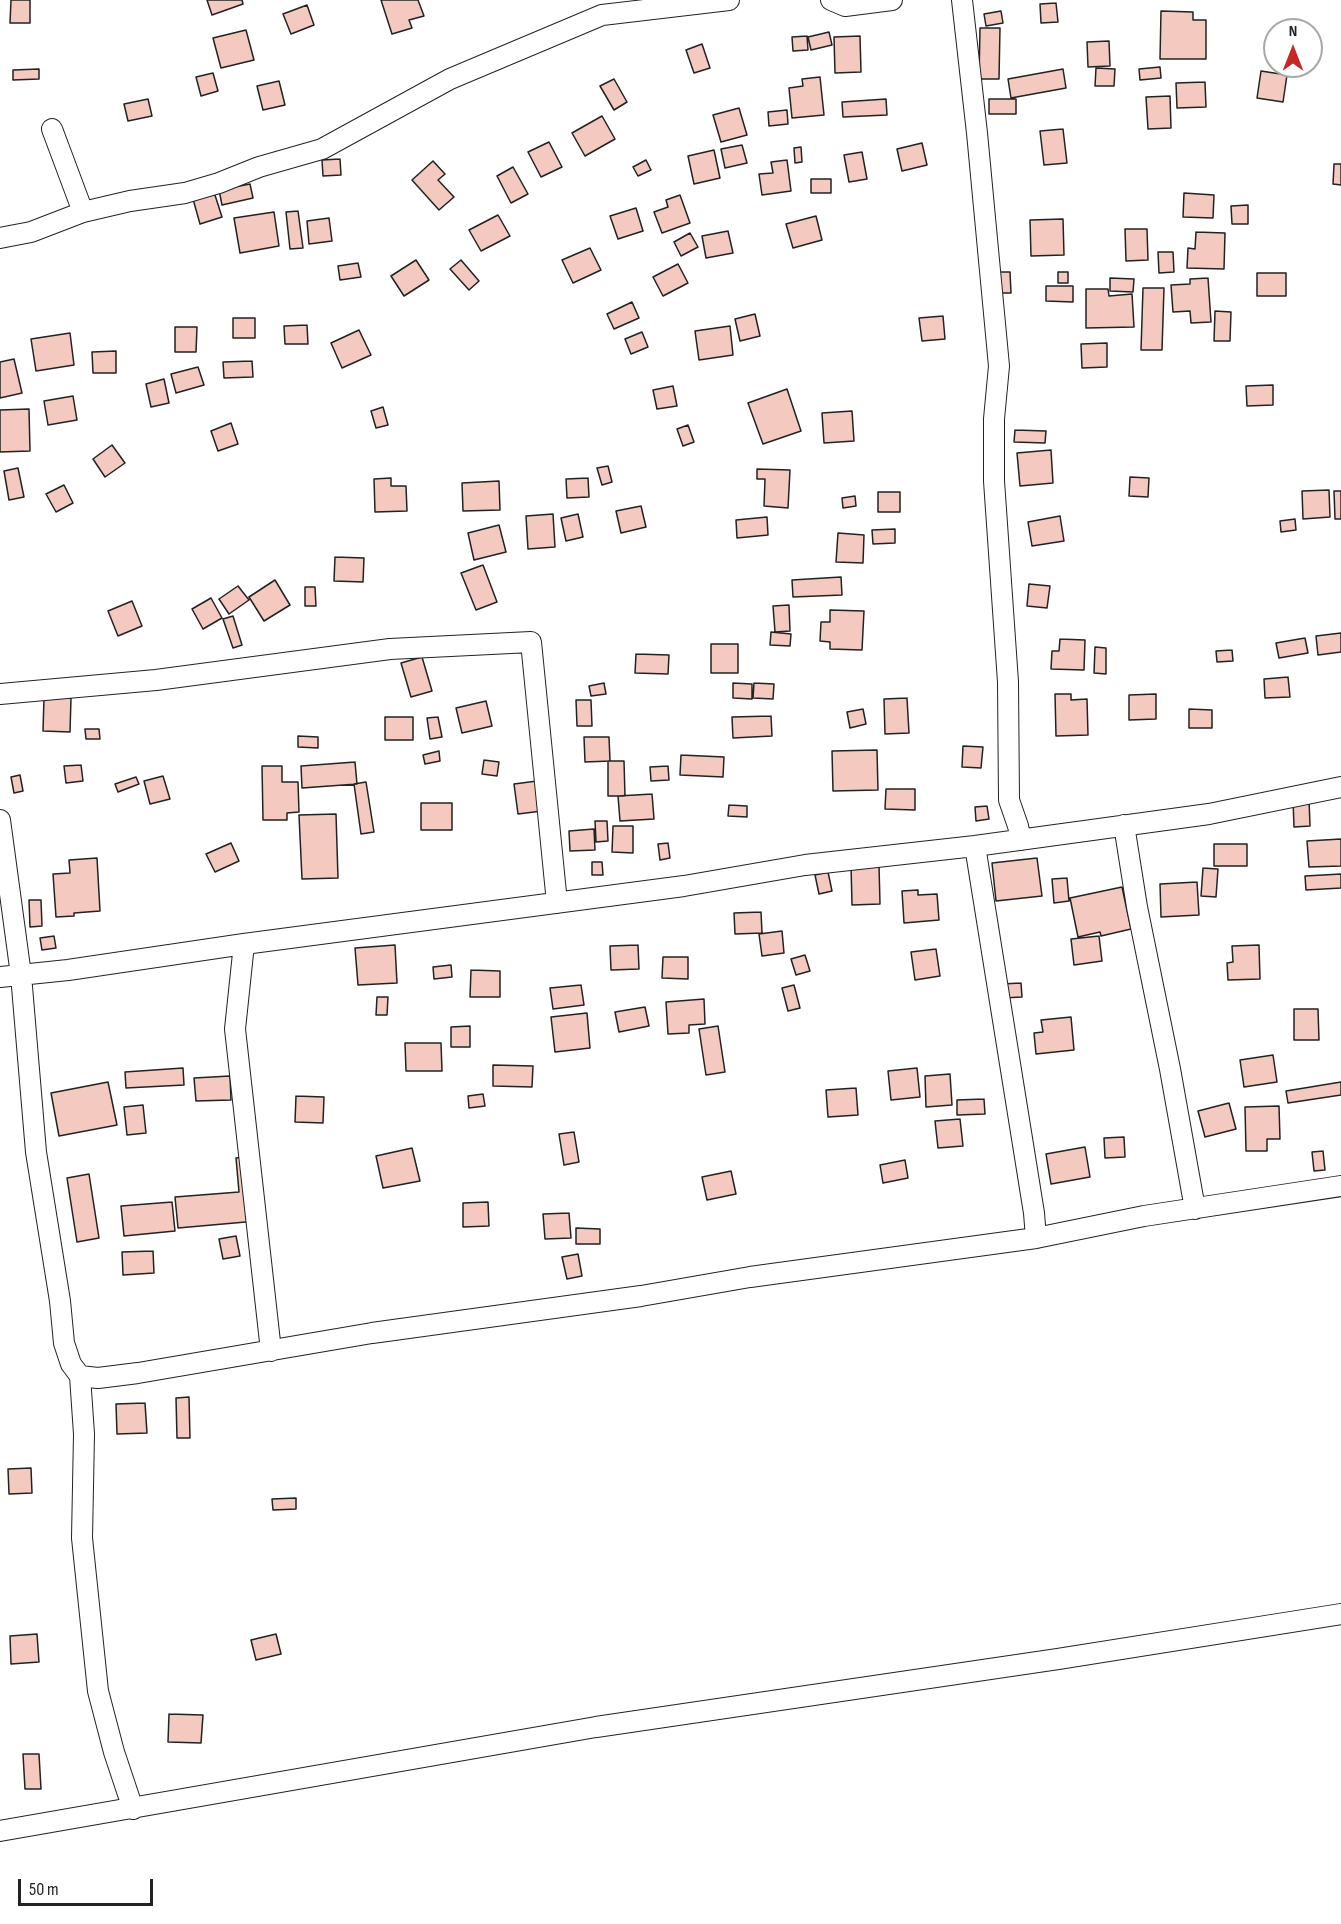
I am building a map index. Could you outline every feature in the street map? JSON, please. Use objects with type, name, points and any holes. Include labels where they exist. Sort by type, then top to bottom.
[{"type":"street","points":[[0,238],[30,232],[83,212],[219,183],[259,167],[322,149],[450,79],[602,15],[729,0]]},
{"type":"street","points":[[831,0],[845,6],[892,0]]},
{"type":"street","points":[[962,0],[999,366],[994,419],[994,481],[1008,682],[1009,800],[1021,840]]},
{"type":"street","points":[[52,129],[83,212]]},
{"type":"street","points":[[0,694],[156,680],[390,649],[531,642],[557,903]]},
{"type":"street","points":[[0,977],[68,970],[244,944],[684,886],[805,865],[975,846],[1209,814],[1341,787]]},
{"type":"street","points":[[0,819],[21,975],[36,1152],[60,1302],[64,1343],[71,1364],[80,1376],[84,1434],[82,1538],[98,1690],[114,1752],[133,1809]]},
{"type":"street","points":[[1124,825],[1137,907],[1170,1069],[1195,1209]]},
{"type":"street","points":[[975,846],[1036,1238]]},
{"type":"street","points":[[244,944],[235,1029],[271,1350]]},
{"type":"street","points":[[80,1376],[98,1378],[138,1373],[372,1333],[641,1296],[750,1277],[1036,1238],[1144,1216],[1341,1186]]},
{"type":"street","points":[[0,1831],[596,1727],[1058,1659],[1341,1614]]},
{"type":"building","points":[[11,0],[30,0],[30,23],[10,23]]},
{"type":"building","points":[[207,0],[242,0],[243,4],[212,15]]},
{"type":"building","points":[[381,0],[418,0],[424,16],[409,20],[412,28],[392,34]]},
{"type":"building","points":[[1056,3],[1058,22],[1041,23],[1040,4]]},
{"type":"building","points":[[307,5],[314,25],[291,34],[283,14]]},
{"type":"building","points":[[1001,11],[1003,23],[986,26],[984,14]]},
{"type":"building","points":[[1161,11],[1193,12],[1193,20],[1206,20],[1206,59],[1160,59]]},
{"type":"building","points":[[980,28],[1000,28],[999,79],[979,79]]},
{"type":"building","points":[[246,30],[254,60],[221,68],[213,38]]},
{"type":"building","points":[[829,32],[832,45],[811,50],[808,37]]},
{"type":"building","points":[[807,36],[808,50],[793,51],[792,37]]},
{"type":"building","points":[[860,36],[861,72],[835,73],[834,37]]},
{"type":"building","points":[[1109,41],[1110,66],[1088,67],[1087,42]]},
{"type":"building","points":[[702,44],[710,68],[694,73],[686,50]]},
{"type":"building","points":[[1160,67],[1161,78],[1140,80],[1139,69]]},
{"type":"building","points":[[1096,68],[1115,69],[1114,86],[1095,86]]},
{"type":"building","points":[[39,69],[39,79],[13,80],[13,70]]},
{"type":"building","points":[[1063,69],[1066,88],[1011,98],[1008,79]]},
{"type":"building","points":[[1261,71],[1263,71],[1263,78],[1287,78],[1283,102],[1257,98]]},
{"type":"building","points":[[213,73],[218,91],[201,96],[196,77]]},
{"type":"building","points":[[820,77],[824,115],[792,118],[789,88],[803,86],[802,79]]},
{"type":"building","points":[[614,79],[627,102],[614,110],[600,86]]},
{"type":"building","points":[[279,81],[285,105],[263,110],[257,86]]},
{"type":"building","points":[[1205,82],[1206,107],[1177,108],[1176,83]]},
{"type":"building","points":[[1170,96],[1171,128],[1148,129],[1146,97]]},
{"type":"building","points":[[148,99],[152,116],[128,121],[124,104]]},
{"type":"building","points":[[886,99],[887,115],[843,117],[842,102]]},
{"type":"building","points":[[989,99],[1016,99],[1016,114],[989,114]]},
{"type":"building","points":[[739,108],[747,135],[721,142],[713,115]]},
{"type":"building","points":[[787,110],[788,124],[769,126],[768,112]]},
{"type":"building","points":[[602,116],[615,139],[585,156],[572,133]]},
{"type":"building","points":[[1063,129],[1067,163],[1044,165],[1040,131]]},
{"type":"building","points":[[549,142],[562,167],[541,177],[528,152]]},
{"type":"building","points":[[922,143],[927,165],[902,171],[897,149]]},
{"type":"building","points":[[742,145],[747,163],[725,168],[721,149]]},
{"type":"building","points":[[801,147],[802,162],[795,163],[794,148]]},
{"type":"building","points":[[714,150],[720,178],[694,184],[688,156]]},
{"type":"building","points":[[862,152],[867,179],[849,182],[844,155]]},
{"type":"building","points":[[340,159],[341,175],[323,176],[322,160]]},
{"type":"building","points":[[646,160],[651,170],[638,176],[633,167]]},
{"type":"building","points":[[787,160],[791,191],[762,195],[759,174],[773,173],[771,162]]},
{"type":"building","points":[[433,161],[445,174],[438,180],[454,197],[439,210],[412,180]]},
{"type":"building","points":[[1334,164],[1341,164],[1341,185],[1333,184]]},
{"type":"building","points":[[513,167],[528,194],[511,203],[497,176]]},
{"type":"building","points":[[811,179],[831,179],[831,193],[811,193]]},
{"type":"building","points":[[250,184],[253,198],[222,205],[219,190]]},
{"type":"building","points":[[214,192],[222,217],[200,224],[193,199]]},
{"type":"building","points":[[1184,193],[1214,195],[1213,218],[1183,217]]},
{"type":"building","points":[[680,195],[690,223],[662,233],[654,212],[668,207],[666,200]]},
{"type":"building","points":[[1248,205],[1248,224],[1232,224],[1231,206]]},
{"type":"building","points":[[636,208],[643,231],[618,239],[610,216]]},
{"type":"building","points":[[298,211],[303,248],[290,249],[286,212]]},
{"type":"building","points":[[274,212],[279,246],[240,253],[234,218]]},
{"type":"building","points":[[498,215],[510,236],[481,251],[469,230]]},
{"type":"building","points":[[816,216],[822,240],[793,248],[786,224]]},
{"type":"building","points":[[329,218],[332,241],[309,244],[307,221]]},
{"type":"building","points":[[1063,219],[1064,255],[1031,256],[1030,220]]},
{"type":"building","points":[[1125,229],[1147,229],[1148,260],[1126,261]]},
{"type":"building","points":[[728,231],[733,253],[706,258],[702,236]]},
{"type":"building","points":[[1196,232],[1225,233],[1224,269],[1187,268],[1188,248],[1195,249]]},
{"type":"building","points":[[690,233],[698,247],[681,256],[674,242]]},
{"type":"building","points":[[590,248],[601,270],[573,283],[562,260]]},
{"type":"building","points":[[1158,252],[1173,252],[1174,272],[1159,273]]},
{"type":"building","points":[[416,260],[429,280],[404,296],[391,276]]},
{"type":"building","points":[[461,260],[479,281],[469,290],[450,269]]},
{"type":"building","points":[[358,263],[361,277],[340,280],[338,266]]},
{"type":"building","points":[[678,264],[688,283],[663,296],[653,277]]},
{"type":"building","points":[[996,272],[1010,272],[1011,293],[997,293]]},
{"type":"building","points":[[1058,272],[1068,272],[1068,283],[1058,283]]},
{"type":"building","points":[[1257,273],[1286,273],[1286,296],[1257,296]]},
{"type":"building","points":[[1110,278],[1134,279],[1133,292],[1110,291]]},
{"type":"building","points":[[1208,278],[1211,322],[1191,323],[1190,311],[1173,312],[1171,285],[1190,284],[1190,279]]},
{"type":"building","points":[[1046,286],[1073,286],[1073,302],[1046,301]]},
{"type":"building","points":[[1143,288],[1164,288],[1162,350],[1141,350]]},
{"type":"building","points":[[1086,289],[1108,289],[1109,296],[1132,294],[1134,327],[1086,328]]},
{"type":"building","points":[[632,302],[639,318],[614,329],[607,314]]},
{"type":"building","points":[[1215,311],[1231,312],[1230,341],[1214,341]]},
{"type":"building","points":[[755,314],[760,336],[740,341],[735,319]]},
{"type":"building","points":[[943,316],[945,339],[922,341],[919,318]]},
{"type":"building","points":[[233,318],[255,318],[255,338],[233,338]]},
{"type":"building","points":[[307,325],[308,344],[285,344],[284,326]]},
{"type":"building","points":[[730,326],[733,355],[699,360],[695,331]]},
{"type":"building","points":[[175,327],[197,327],[196,352],[175,352]]},
{"type":"building","points":[[359,330],[371,355],[342,368],[331,343]]},
{"type":"building","points":[[642,332],[648,347],[631,354],[625,339]]},
{"type":"building","points":[[70,333],[74,365],[36,371],[31,339]]},
{"type":"building","points":[[1107,343],[1107,367],[1082,368],[1081,344]]},
{"type":"building","points":[[116,351],[116,373],[93,373],[92,352]]},
{"type":"building","points":[[14,359],[22,393],[0,398],[0,362]]},
{"type":"building","points":[[252,361],[253,377],[224,378],[223,362]]},
{"type":"building","points":[[198,367],[204,385],[176,393],[171,374]]},
{"type":"building","points":[[164,379],[169,403],[151,407],[146,384]]},
{"type":"building","points":[[1273,385],[1273,405],[1247,406],[1246,386]]},
{"type":"building","points":[[673,386],[677,406],[657,409],[653,390]]},
{"type":"building","points":[[787,389],[801,431],[763,444],[748,403]]},
{"type":"building","points":[[73,396],[77,420],[48,425],[44,401]]},
{"type":"building","points":[[383,407],[388,425],[376,428],[371,411]]},
{"type":"building","points":[[29,409],[30,451],[0,452],[0,410]]},
{"type":"building","points":[[852,411],[854,441],[824,443],[822,413]]},
{"type":"building","points":[[231,423],[238,444],[218,451],[211,431]]},
{"type":"building","points":[[688,425],[694,442],[683,446],[677,429]]},
{"type":"building","points":[[1015,430],[1046,431],[1045,443],[1014,442]]},
{"type":"building","points":[[112,445],[125,463],[105,477],[93,459]]},
{"type":"building","points":[[1051,450],[1053,483],[1020,486],[1017,453]]},
{"type":"building","points":[[608,466],[612,482],[602,485],[597,468]]},
{"type":"building","points":[[18,468],[24,497],[9,500],[4,471]]},
{"type":"building","points":[[757,469],[790,470],[788,508],[764,506],[765,479],[757,479]]},
{"type":"building","points":[[1130,477],[1149,478],[1148,497],[1129,496]]},
{"type":"building","points":[[391,478],[391,486],[406,486],[407,511],[375,512],[374,479]]},
{"type":"building","points":[[588,478],[589,497],[567,498],[566,479]]},
{"type":"building","points":[[499,481],[500,510],[463,511],[462,483]]},
{"type":"building","points":[[64,485],[73,503],[56,512],[46,494]]},
{"type":"building","points":[[1329,490],[1330,517],[1303,519],[1302,491]]},
{"type":"building","points":[[1334,491],[1341,491],[1341,519],[1335,519]]},
{"type":"building","points":[[878,492],[900,492],[900,512],[878,512]]},
{"type":"building","points":[[855,496],[856,506],[843,508],[842,498]]},
{"type":"building","points":[[641,506],[646,527],[621,533],[616,511]]},
{"type":"building","points":[[553,514],[555,547],[528,549],[526,516]]},
{"type":"building","points":[[578,514],[583,537],[566,541],[561,518]]},
{"type":"building","points":[[1060,516],[1064,541],[1032,546],[1028,522]]},
{"type":"building","points":[[767,517],[768,535],[737,538],[736,520]]},
{"type":"building","points":[[1295,519],[1296,530],[1281,532],[1280,521]]},
{"type":"building","points":[[499,525],[506,552],[474,560],[468,533]]},
{"type":"building","points":[[895,529],[895,543],[873,544],[872,530]]},
{"type":"building","points":[[838,533],[864,535],[863,563],[836,562]]},
{"type":"building","points":[[335,557],[364,558],[363,582],[334,581]]},
{"type":"building","points":[[483,565],[497,602],[476,610],[461,573]]},
{"type":"building","points":[[841,577],[842,595],[793,597],[792,580]]},
{"type":"building","points":[[275,580],[290,605],[264,621],[249,597]]},
{"type":"building","points":[[1029,584],[1050,586],[1047,608],[1027,606]]},
{"type":"building","points":[[238,586],[249,600],[229,614],[219,599]]},
{"type":"building","points":[[305,587],[315,587],[316,606],[305,606]]},
{"type":"building","points":[[211,598],[222,618],[203,629],[192,609]]},
{"type":"building","points":[[132,601],[142,626],[118,636],[108,611]]},
{"type":"building","points":[[789,605],[790,631],[775,632],[773,606]]},
{"type":"building","points":[[830,610],[864,611],[862,650],[830,649],[830,642],[820,641],[821,622],[830,622]]},
{"type":"building","points":[[233,616],[242,645],[233,648],[223,619]]},
{"type":"building","points":[[771,632],[791,634],[790,646],[770,645]]},
{"type":"building","points":[[1341,633],[1341,652],[1318,655],[1316,636]]},
{"type":"building","points":[[1305,638],[1308,653],[1279,658],[1276,643]]},
{"type":"building","points":[[1060,639],[1085,640],[1084,670],[1051,669],[1052,651],[1059,651]]},
{"type":"building","points":[[711,644],[738,644],[738,673],[711,673]]},
{"type":"building","points":[[1095,647],[1106,648],[1106,674],[1094,673]]},
{"type":"building","points":[[1232,650],[1233,661],[1217,662],[1216,651]]},
{"type":"building","points":[[636,654],[669,655],[668,674],[635,673]]},
{"type":"building","points":[[422,657],[432,691],[411,697],[401,663]]},
{"type":"building","points":[[1288,677],[1290,697],[1265,698],[1264,679]]},
{"type":"building","points":[[604,683],[606,694],[591,696],[589,686]]},
{"type":"building","points":[[733,683],[752,684],[752,699],[733,698]]},
{"type":"building","points":[[754,683],[774,684],[773,699],[753,698]]},
{"type":"building","points":[[1055,694],[1071,694],[1071,700],[1087,699],[1088,735],[1056,736]]},
{"type":"building","points":[[1156,694],[1156,719],[1129,720],[1129,695]]},
{"type":"building","points":[[44,698],[71,698],[70,732],[43,731]]},
{"type":"building","points":[[907,698],[909,733],[885,734],[884,699]]},
{"type":"building","points":[[576,700],[591,700],[592,726],[577,726]]},
{"type":"building","points":[[486,701],[492,726],[462,733],[456,708]]},
{"type":"building","points":[[863,709],[866,724],[850,728],[847,712]]},
{"type":"building","points":[[1189,709],[1212,710],[1212,728],[1189,728]]},
{"type":"building","points":[[771,716],[772,736],[733,738],[732,717]]},
{"type":"building","points":[[385,717],[413,717],[413,740],[385,740]]},
{"type":"building","points":[[438,717],[442,737],[430,739],[427,718]]},
{"type":"building","points":[[85,729],[99,729],[100,739],[86,739]]},
{"type":"building","points":[[298,736],[318,737],[318,748],[298,747]]},
{"type":"building","points":[[584,737],[609,737],[610,761],[585,762]]},
{"type":"building","points":[[963,746],[983,747],[981,768],[962,767]]},
{"type":"building","points":[[877,750],[878,790],[833,791],[832,751]]},
{"type":"building","points":[[439,751],[440,761],[425,764],[423,755]]},
{"type":"building","points":[[681,755],[724,757],[723,777],[680,775]]},
{"type":"building","points":[[484,760],[499,762],[497,776],[482,774]]},
{"type":"building","points":[[608,761],[624,761],[625,796],[608,796]]},
{"type":"building","points":[[355,762],[357,784],[302,788],[301,766]]},
{"type":"building","points":[[81,765],[83,781],[66,783],[64,766]]},
{"type":"building","points":[[262,766],[282,766],[282,782],[298,782],[299,812],[287,813],[287,820],[263,820]]},
{"type":"building","points":[[668,766],[669,780],[651,781],[650,767]]},
{"type":"building","points":[[20,775],[23,791],[14,793],[11,777]]},
{"type":"building","points":[[163,776],[170,799],[150,804],[144,781]]},
{"type":"building","points":[[136,777],[139,784],[118,792],[115,784]]},
{"type":"building","points":[[537,781],[542,811],[518,814],[514,784]]},
{"type":"building","points":[[366,782],[374,832],[361,834],[354,784]]},
{"type":"building","points":[[886,789],[915,789],[915,810],[885,809]]},
{"type":"building","points":[[652,794],[654,819],[620,821],[618,796]]},
{"type":"building","points":[[1309,799],[1310,826],[1294,827],[1293,800]]},
{"type":"building","points":[[421,803],[452,803],[452,830],[421,830]]},
{"type":"building","points":[[729,805],[747,806],[747,817],[728,816]]},
{"type":"building","points":[[987,806],[989,819],[976,821],[975,807]]},
{"type":"building","points":[[336,814],[338,878],[302,879],[299,815]]},
{"type":"building","points":[[595,821],[607,821],[608,841],[596,842]]},
{"type":"building","points":[[613,826],[633,826],[633,853],[612,852]]},
{"type":"building","points":[[594,829],[595,850],[570,851],[569,831]]},
{"type":"building","points":[[1341,839],[1341,866],[1309,867],[1307,841]]},
{"type":"building","points":[[231,843],[239,861],[215,872],[206,854]]},
{"type":"building","points":[[668,843],[670,858],[660,860],[658,844]]},
{"type":"building","points":[[1214,844],[1247,844],[1247,866],[1214,866]]},
{"type":"building","points":[[97,858],[100,911],[56,917],[53,874],[70,873],[69,860]]},
{"type":"building","points":[[1037,858],[1042,896],[996,901],[992,863]]},
{"type":"building","points":[[592,862],[602,862],[603,875],[592,875]]},
{"type":"building","points":[[851,865],[879,865],[880,904],[852,905]]},
{"type":"building","points":[[1203,868],[1218,869],[1216,897],[1201,896]]},
{"type":"building","points":[[828,872],[832,891],[819,894],[815,875]]},
{"type":"building","points":[[1341,874],[1341,888],[1306,890],[1305,876]]},
{"type":"building","points":[[1067,878],[1069,901],[1054,903],[1052,879]]},
{"type":"building","points":[[1197,882],[1199,915],[1161,917],[1160,884]]},
{"type":"building","points":[[1122,887],[1131,929],[1101,936],[1100,932],[1078,937],[1070,898]]},
{"type":"building","points":[[918,890],[918,895],[937,894],[939,920],[904,923],[902,891]]},
{"type":"building","points":[[29,900],[41,900],[42,926],[30,927]]},
{"type":"building","points":[[761,912],[762,933],[735,934],[734,913]]},
{"type":"building","points":[[782,931],[784,953],[762,956],[759,934]]},
{"type":"building","points":[[54,936],[56,948],[42,950],[40,938]]},
{"type":"building","points":[[1099,936],[1102,961],[1074,965],[1071,939]]},
{"type":"building","points":[[395,945],[397,983],[358,985],[355,948]]},
{"type":"building","points":[[638,945],[639,969],[611,970],[610,946]]},
{"type":"building","points":[[1259,945],[1260,979],[1228,980],[1227,963],[1233,962],[1232,946]]},
{"type":"building","points":[[936,949],[940,976],[915,980],[911,952]]},
{"type":"building","points":[[805,955],[810,971],[796,975],[791,959]]},
{"type":"building","points":[[663,957],[688,957],[688,979],[662,978]]},
{"type":"building","points":[[451,965],[452,977],[434,979],[433,967]]},
{"type":"building","points":[[471,970],[500,971],[500,997],[470,997]]},
{"type":"building","points":[[1021,983],[1022,997],[1003,998],[1002,984]]},
{"type":"building","points":[[581,985],[584,1005],[553,1009],[550,988]]},
{"type":"building","points":[[794,985],[800,1008],[788,1011],[782,988]]},
{"type":"building","points":[[377,997],[388,997],[387,1015],[376,1015]]},
{"type":"building","points":[[704,999],[705,1024],[689,1025],[689,1033],[668,1034],[666,1002]]},
{"type":"building","points":[[645,1007],[649,1026],[619,1032],[615,1012]]},
{"type":"building","points":[[1294,1009],[1318,1009],[1319,1040],[1294,1040]]},
{"type":"building","points":[[587,1013],[590,1048],[555,1052],[551,1017]]},
{"type":"building","points":[[1071,1017],[1074,1050],[1036,1054],[1034,1033],[1043,1032],[1041,1020]]},
{"type":"building","points":[[470,1026],[470,1047],[451,1047],[451,1027]]},
{"type":"building","points":[[718,1026],[725,1072],[706,1075],[699,1029]]},
{"type":"building","points":[[405,1043],[441,1043],[442,1071],[406,1071]]},
{"type":"building","points":[[1273,1055],[1277,1082],[1244,1087],[1240,1060]]},
{"type":"building","points":[[493,1065],[533,1066],[532,1087],[493,1086]]},
{"type":"building","points":[[183,1068],[184,1085],[126,1088],[125,1072]]},
{"type":"building","points":[[917,1068],[920,1097],[891,1100],[888,1071]]},
{"type":"building","points":[[950,1074],[952,1105],[926,1107],[925,1076]]},
{"type":"building","points":[[230,1076],[231,1100],[196,1101],[194,1078]]},
{"type":"building","points":[[108,1082],[117,1125],[59,1136],[51,1093]]},
{"type":"building","points":[[1341,1082],[1341,1095],[1288,1103],[1286,1091]]},
{"type":"building","points":[[856,1088],[858,1115],[828,1117],[826,1090]]},
{"type":"building","points":[[483,1094],[485,1106],[469,1108],[468,1096]]},
{"type":"building","points":[[296,1096],[324,1097],[323,1123],[295,1122]]},
{"type":"building","points":[[984,1099],[985,1114],[957,1115],[957,1100]]},
{"type":"building","points":[[1229,1103],[1236,1129],[1205,1137],[1198,1111]]},
{"type":"building","points":[[143,1105],[146,1133],[127,1135],[124,1107]]},
{"type":"building","points":[[1279,1106],[1280,1139],[1267,1139],[1267,1151],[1246,1151],[1245,1107]]},
{"type":"building","points":[[960,1119],[963,1146],[938,1148],[935,1121]]},
{"type":"building","points":[[574,1132],[579,1162],[564,1165],[559,1134]]},
{"type":"building","points":[[1124,1137],[1125,1157],[1105,1158],[1104,1138]]},
{"type":"building","points":[[1085,1147],[1090,1177],[1051,1184],[1046,1154]]},
{"type":"building","points":[[412,1148],[420,1181],[383,1188],[376,1156]]},
{"type":"building","points":[[1323,1151],[1325,1170],[1314,1171],[1312,1152]]},
{"type":"building","points":[[252,1156],[257,1221],[178,1228],[175,1197],[239,1192],[236,1158]]},
{"type":"building","points":[[905,1160],[908,1178],[883,1183],[880,1165]]},
{"type":"building","points":[[731,1171],[736,1194],[707,1200],[702,1177]]},
{"type":"building","points":[[89,1174],[99,1238],[77,1242],[67,1178]]},
{"type":"building","points":[[172,1202],[175,1231],[124,1236],[121,1206]]},
{"type":"building","points":[[488,1202],[489,1226],[463,1227],[463,1203]]},
{"type":"building","points":[[569,1213],[571,1238],[545,1239],[543,1214]]},
{"type":"building","points":[[576,1228],[600,1229],[600,1244],[576,1244]]},
{"type":"building","points":[[236,1236],[240,1256],[223,1259],[219,1239]]},
{"type":"building","points":[[153,1251],[154,1273],[123,1275],[122,1252]]},
{"type":"building","points":[[578,1254],[582,1276],[567,1279],[562,1257]]},
{"type":"building","points":[[189,1397],[190,1438],[177,1438],[176,1398]]},
{"type":"building","points":[[145,1403],[147,1433],[117,1434],[116,1404]]},
{"type":"building","points":[[31,1468],[32,1493],[9,1494],[8,1469]]},
{"type":"building","points":[[296,1498],[296,1509],[273,1510],[272,1499]]},
{"type":"building","points":[[37,1634],[39,1662],[11,1664],[10,1636]]},
{"type":"building","points":[[276,1634],[281,1654],[256,1660],[251,1640]]},
{"type":"building","points":[[169,1714],[203,1715],[201,1743],[168,1742]]},
{"type":"building","points":[[23,1754],[39,1754],[41,1789],[25,1789]]}]
